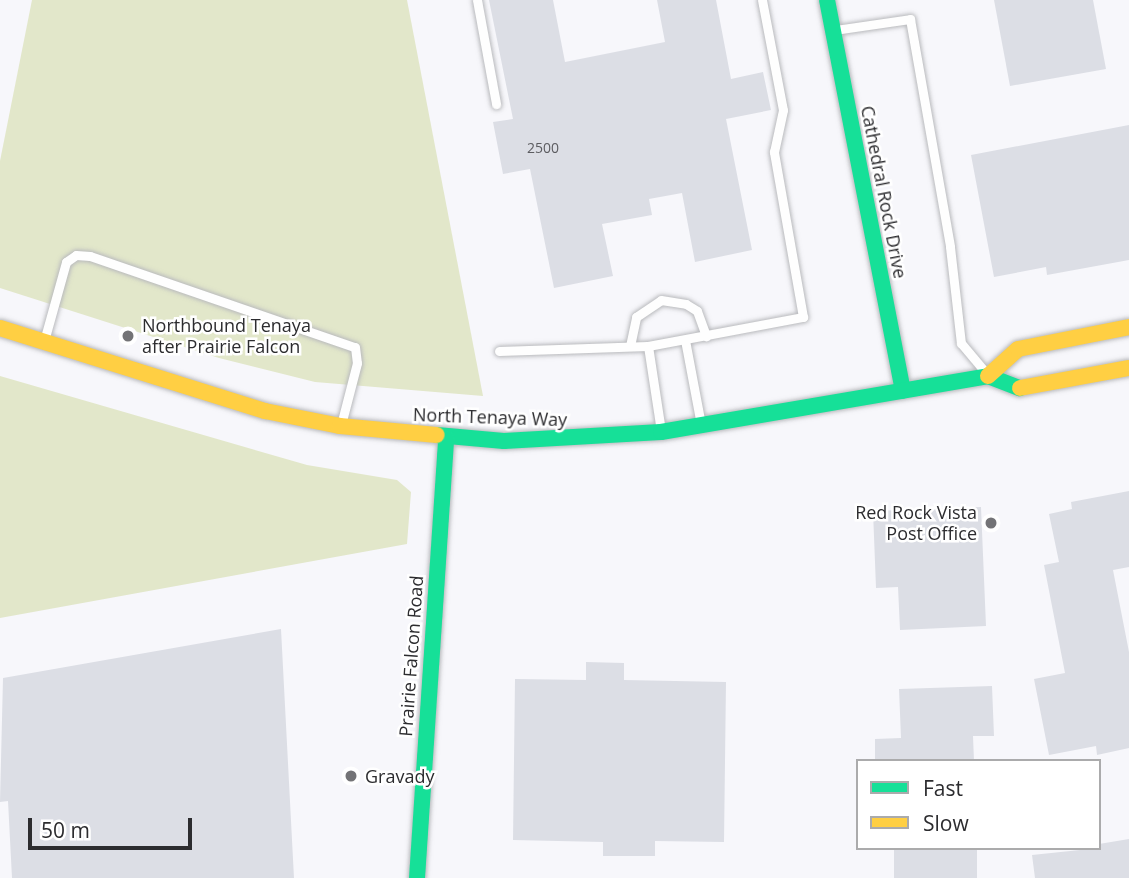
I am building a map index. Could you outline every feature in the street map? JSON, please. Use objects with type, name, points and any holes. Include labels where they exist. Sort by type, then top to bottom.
[{"type":"main road","name":"Cathedral Rock Drive","points":[[827,0],[903,391]]},
{"type":"main road","points":[[1129,327],[1018,349],[988,376],[1025,390],[1129,369]]},
{"type":"main road","name":"North Tenaya Way","points":[[0,328],[197,393],[340,426],[446,438],[565,440],[661,432],[988,376]]},
{"type":"main road","name":"Prairie Falcon Road","points":[[417,878],[417,827],[446,438]]},
{"type":"lane","points":[[477,0],[496,104]]},
{"type":"lane","points":[[499,351],[648,346],[803,317],[774,152],[783,110],[762,0]]},
{"type":"lane","points":[[833,31],[910,19],[950,247],[961,343],[988,376]]},
{"type":"lane","points":[[44,343],[66,262],[76,255],[90,256],[355,347],[357,363],[340,426]]},
{"type":"lane","points":[[630,346],[636,317],[661,300],[686,304],[697,311],[706,336]]},
{"type":"lane","points":[[685,340],[702,427]]},
{"type":"lane","points":[[648,346],[661,432]]},
{"type":"green space","points":[[32,0],[407,0],[483,396],[315,382],[219,358],[0,288],[0,161]]},
{"type":"green space","points":[[0,376],[307,465],[397,480],[411,492],[407,544],[0,618]]},
{"type":"building","points":[[489,0],[553,0],[565,62],[665,42],[657,0],[716,0],[731,79],[763,72],[771,110],[726,119],[752,250],[695,262],[682,193],[649,199],[652,215],[602,224],[613,276],[554,288],[530,169],[503,174],[493,122],[513,119]]},
{"type":"building","points":[[994,0],[1093,0],[1106,69],[1010,86]]},
{"type":"building","points":[[1129,125],[1129,260],[1047,275],[1046,267],[994,277],[971,155]]},
{"type":"building","points":[[1129,491],[1129,567],[1113,570],[1129,652],[1129,748],[1097,755],[1096,746],[1049,755],[1034,679],[1065,673],[1044,565],[1059,562],[1049,514],[1072,509],[1071,502]]},
{"type":"building","points":[[981,507],[986,626],[900,630],[898,587],[876,588],[873,511]]},
{"type":"building","points":[[281,629],[294,878],[12,878],[8,801],[0,802],[3,678]]},
{"type":"building","points":[[586,662],[624,663],[624,680],[726,682],[724,842],[655,841],[655,856],[603,856],[603,842],[513,840],[515,679],[586,680]]},
{"type":"building","points":[[992,686],[994,736],[973,736],[974,759],[875,759],[875,739],[901,738],[899,689]]},
{"type":"building","points":[[1129,839],[1129,878],[1035,878],[1032,855],[1101,850],[1101,844]]},
{"type":"building","points":[[894,850],[977,850],[977,878],[894,878]]},
{"type":"traffic: fast","points":[[827,0],[903,391]]},
{"type":"traffic: fast","points":[[437,435],[504,441],[661,432],[988,376],[1020,388]]},
{"type":"traffic: fast","points":[[417,878],[446,438]]},
{"type":"traffic: slow","points":[[988,376],[1018,349],[1129,327]]},
{"type":"traffic: slow","points":[[0,328],[265,411],[340,426],[437,435]]},
{"type":"traffic: slow","points":[[1020,388],[1129,368]]},
{"type":"place","name":"Northbound Tenaya after Prairie Falcon","points":[[128,336]]},
{"type":"place","name":"Red Rock Vista Post Office","points":[[991,523]]},
{"type":"place","name":"Gravady","points":[[351,776]]}]
